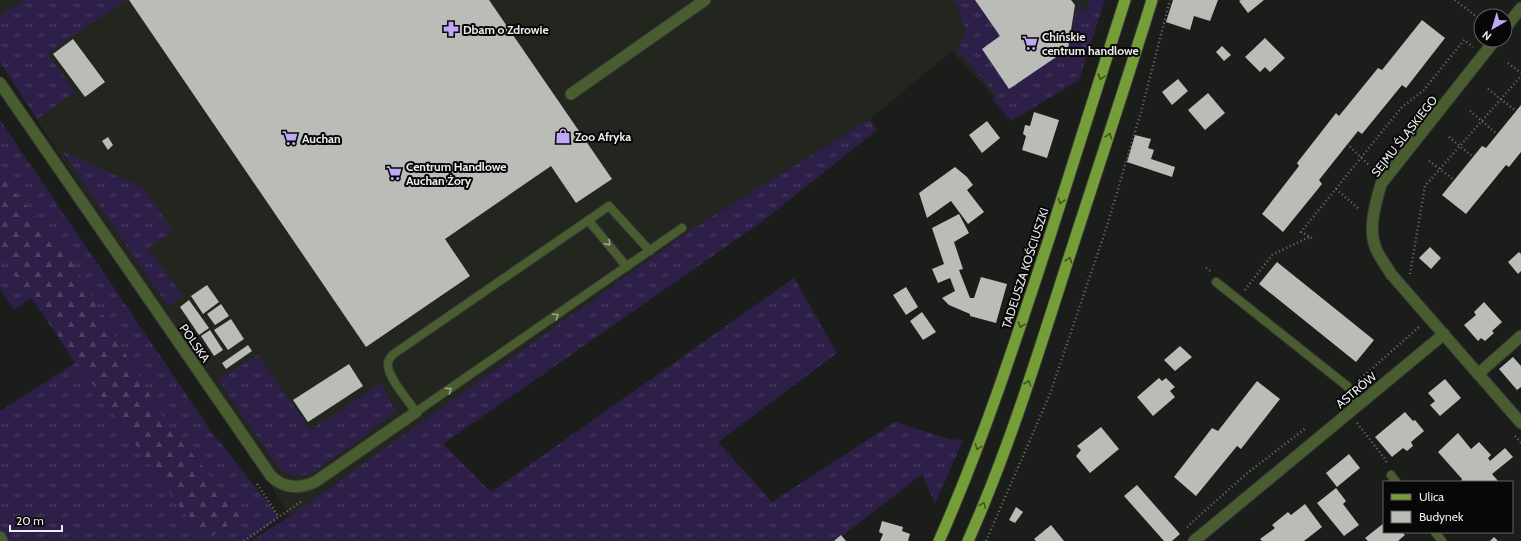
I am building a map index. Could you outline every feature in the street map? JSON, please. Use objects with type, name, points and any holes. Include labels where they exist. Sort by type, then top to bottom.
[{"type":"main road","name":"TADEUSZA KOŚCIUSZKI","points":[[939,541],[958,498],[985,429],[1022,323],[1125,0]]},
{"type":"main road","points":[[968,541],[981,512],[1020,405],[1152,0]]},
{"type":"street","points":[[571,94],[705,0]]},
{"type":"street","points":[[1513,18],[1521,8]]},
{"type":"street","name":"SEJMU ŚLĄSKIEGO","points":[[1444,334],[1391,274],[1375,246],[1372,222],[1375,204],[1382,184],[1489,48]]},
{"type":"street","name":"POLSKA","points":[[0,83],[266,470],[276,482],[284,486],[292,487],[307,485],[315,482],[416,412]]},
{"type":"street","points":[[1444,334],[1521,423]]},
{"type":"street","name":"ASTRÓW","points":[[1194,541],[1444,334]]},
{"type":"street","points":[[1478,374],[1521,336]]},
{"type":"street","points":[[0,537],[2,541]]},
{"type":"lane","points":[[650,251],[609,206],[391,356],[388,364],[390,374],[416,412],[650,251],[682,228]]},
{"type":"lane","points":[[588,220],[627,266]]},
{"type":"lane","points":[[1217,279],[1347,386],[1359,405]]},
{"type":"lane","points":[[1391,475],[1395,481]]},
{"type":"lane","points":[[1436,533],[1442,541]]},
{"type":"path","points":[[986,541],[1050,394],[1107,226],[1141,112],[1170,0]]},
{"type":"path","points":[[1455,0],[1473,14]]},
{"type":"path","points":[[1241,295],[1272,255],[1311,237],[1301,232],[1402,107],[1423,91],[1464,40],[1473,48]]},
{"type":"path","points":[[1410,277],[1425,186],[1501,100],[1521,74],[1508,63]]},
{"type":"path","points":[[1488,89],[1516,111]]},
{"type":"path","points":[[1470,111],[1497,134]]},
{"type":"path","points":[[1449,136],[1473,157]]},
{"type":"path","points":[[1347,144],[1368,164]]},
{"type":"path","points":[[1429,161],[1454,180]]},
{"type":"path","points":[[1336,189],[1358,208]]},
{"type":"path","points":[[1206,268],[1217,279]]},
{"type":"path","points":[[1355,384],[1422,324]]},
{"type":"path","points":[[1350,413],[1385,459],[1391,475]]},
{"type":"path","points":[[1187,526],[1246,474],[1308,426]]},
{"type":"shaded area","points":[[0,0],[1103,0],[1081,68],[1012,117],[952,51],[870,119],[695,227],[290,516],[0,62]]},
{"type":"green space","points":[[24,0],[127,0],[47,53],[75,92],[37,119],[0,62],[0,16]]},
{"type":"green space","points":[[953,0],[975,0],[1068,49],[1078,2],[1086,14],[1089,0],[1105,0],[1079,80],[1011,121],[992,99],[997,96],[957,50],[966,31],[958,7]]},
{"type":"green space","points":[[870,119],[877,130],[764,220],[443,444],[491,492],[794,278],[837,353],[718,442],[772,502],[895,422],[949,439],[963,440],[935,504],[922,474],[836,541],[251,541],[290,516],[695,227]]},
{"type":"green space","points":[[0,120],[211,431],[279,517],[247,541],[0,541],[0,411],[75,363],[32,297],[14,310],[0,289]]},
{"type":"green space","points":[[62,151],[144,188],[173,231],[148,248],[183,296],[168,306]]},
{"type":"green space","points":[[0,176],[63,247],[162,416],[219,487],[246,514],[204,541],[0,254]]},
{"type":"green space","points":[[258,355],[310,430],[381,383],[396,411],[312,474],[296,476],[281,471],[218,379]]},
{"type":"building","name":"Centrum Handlowe Auchan Żory","points":[[129,0],[489,0],[612,179],[576,203],[551,166],[445,239],[470,276],[366,347]]},
{"type":"building","name":"Chińskie centrum handlowe","points":[[975,0],[1071,0],[1075,5],[1068,49],[1009,89],[982,49],[1000,36]]},
{"type":"building","points":[[1173,0],[1218,0],[1210,21],[1194,16],[1190,30],[1166,22]]},
{"type":"building","points":[[1264,0],[1248,13],[1239,1]]},
{"type":"building","points":[[1422,20],[1445,38],[1406,88],[1402,85],[1362,134],[1358,131],[1319,180],[1322,184],[1283,232],[1262,214],[1299,166],[1297,163],[1336,113],[1339,116],[1378,68],[1382,70]]},
{"type":"building","points":[[1265,38],[1285,58],[1270,72],[1265,67],[1260,72],[1245,57]]},
{"type":"building","points":[[73,39],[105,82],[85,97],[53,54]]},
{"type":"building","points":[[1222,46],[1231,55],[1224,61],[1216,52]]},
{"type":"building","points":[[1178,79],[1188,91],[1172,105],[1162,92]]},
{"type":"building","points":[[1208,93],[1225,113],[1205,130],[1188,110]]},
{"type":"building","points":[[1521,105],[1521,152],[1509,167],[1506,165],[1466,214],[1442,195],[1482,146],[1486,148]]},
{"type":"building","points":[[1034,112],[1059,120],[1047,158],[1022,150],[1026,136],[1023,134],[1025,125],[1030,126]]},
{"type":"building","points":[[987,121],[1000,138],[982,153],[969,135]]},
{"type":"building","points":[[1135,135],[1151,139],[1148,148],[1154,150],[1151,159],[1175,167],[1172,177],[1127,162]]},
{"type":"building","points":[[108,137],[113,145],[108,150],[102,141]]},
{"type":"building","points":[[955,167],[967,177],[973,185],[967,190],[984,212],[968,224],[951,201],[927,218],[919,193]]},
{"type":"building","points":[[959,214],[969,233],[954,242],[963,269],[959,270],[970,298],[974,298],[981,277],[1007,284],[996,323],[970,316],[970,314],[949,305],[942,298],[955,291],[950,278],[938,283],[932,269],[944,264],[932,228]]},
{"type":"building","points":[[1430,247],[1441,258],[1431,269],[1419,258]]},
{"type":"building","points":[[1519,252],[1521,254],[1521,271],[1518,274],[1508,262]]},
{"type":"building","points":[[1277,262],[1374,340],[1356,362],[1259,284]]},
{"type":"building","points":[[207,285],[219,302],[203,314],[191,296]]},
{"type":"building","points":[[906,287],[918,307],[906,315],[893,295]]},
{"type":"building","points":[[189,300],[209,328],[199,335],[180,307]]},
{"type":"building","points":[[1484,302],[1502,322],[1492,331],[1494,333],[1485,341],[1481,338],[1478,341],[1464,325],[1476,315],[1474,312]]},
{"type":"building","points":[[221,304],[229,316],[215,325],[207,314]]},
{"type":"building","points":[[922,312],[936,332],[923,340],[910,321]]},
{"type":"building","points":[[231,319],[244,339],[228,350],[214,330]]},
{"type":"building","points":[[210,330],[223,350],[214,356],[201,336]]},
{"type":"building","points":[[248,345],[252,351],[226,369],[222,363]]},
{"type":"building","points":[[1180,346],[1192,357],[1175,371],[1164,360]]},
{"type":"building","points":[[1513,357],[1521,366],[1521,387],[1517,390],[1499,369]]},
{"type":"building","points":[[349,364],[363,386],[308,422],[293,400]]},
{"type":"building","points":[[1159,378],[1162,381],[1166,378],[1175,387],[1170,391],[1175,397],[1153,416],[1137,397]]},
{"type":"building","points":[[1445,379],[1461,398],[1440,416],[1430,405],[1435,401],[1428,393]]},
{"type":"building","points":[[1257,381],[1280,399],[1241,449],[1237,446],[1196,496],[1174,477],[1212,428],[1218,431]]},
{"type":"building","points":[[1405,412],[1413,421],[1415,420],[1424,431],[1411,442],[1413,446],[1407,451],[1403,448],[1392,457],[1375,437]]},
{"type":"building","points":[[1101,427],[1119,449],[1090,473],[1076,456],[1081,450],[1077,446]]},
{"type":"building","points":[[1458,433],[1471,449],[1479,442],[1491,455],[1488,458],[1490,461],[1505,448],[1513,457],[1492,474],[1498,481],[1461,481],[1462,479],[1438,452]]},
{"type":"building","points":[[1349,454],[1360,468],[1337,487],[1326,473]]},
{"type":"building","points":[[1137,485],[1180,534],[1172,541],[1164,541],[1124,496]]},
{"type":"building","points":[[1336,488],[1346,501],[1343,504],[1359,525],[1344,536],[1317,503]]},
{"type":"building","points":[[1305,504],[1322,527],[1304,541],[1262,541],[1260,539],[1275,528],[1272,525],[1288,512],[1291,515]]},
{"type":"building","points":[[1016,507],[1023,512],[1015,523],[1009,520]]},
{"type":"building","points":[[882,521],[903,527],[902,531],[910,534],[908,541],[880,541],[883,534],[879,532]]},
{"type":"building","points":[[1383,524],[1383,533],[1403,533],[1405,535],[1398,541],[1368,541],[1365,538]]},
{"type":"building","points":[[1051,525],[1064,541],[1036,541],[1034,539]]},
{"type":"building","points":[[841,535],[846,541],[834,541]]},
{"type":"building","points":[[1494,537],[1498,541],[1490,541]]},
{"type":"place","name":"Dbam o Zdrowie","points":[[451,29]]},
{"type":"place","name":"Chińskie centrum handlowe","points":[[1030,43]]},
{"type":"place","name":"Zoo Afryka","points":[[563,136]]},
{"type":"place","name":"Auchan","points":[[290,138]]},
{"type":"place","name":"Centrum Handlowe Auchan Żory","points":[[394,173]]}]
